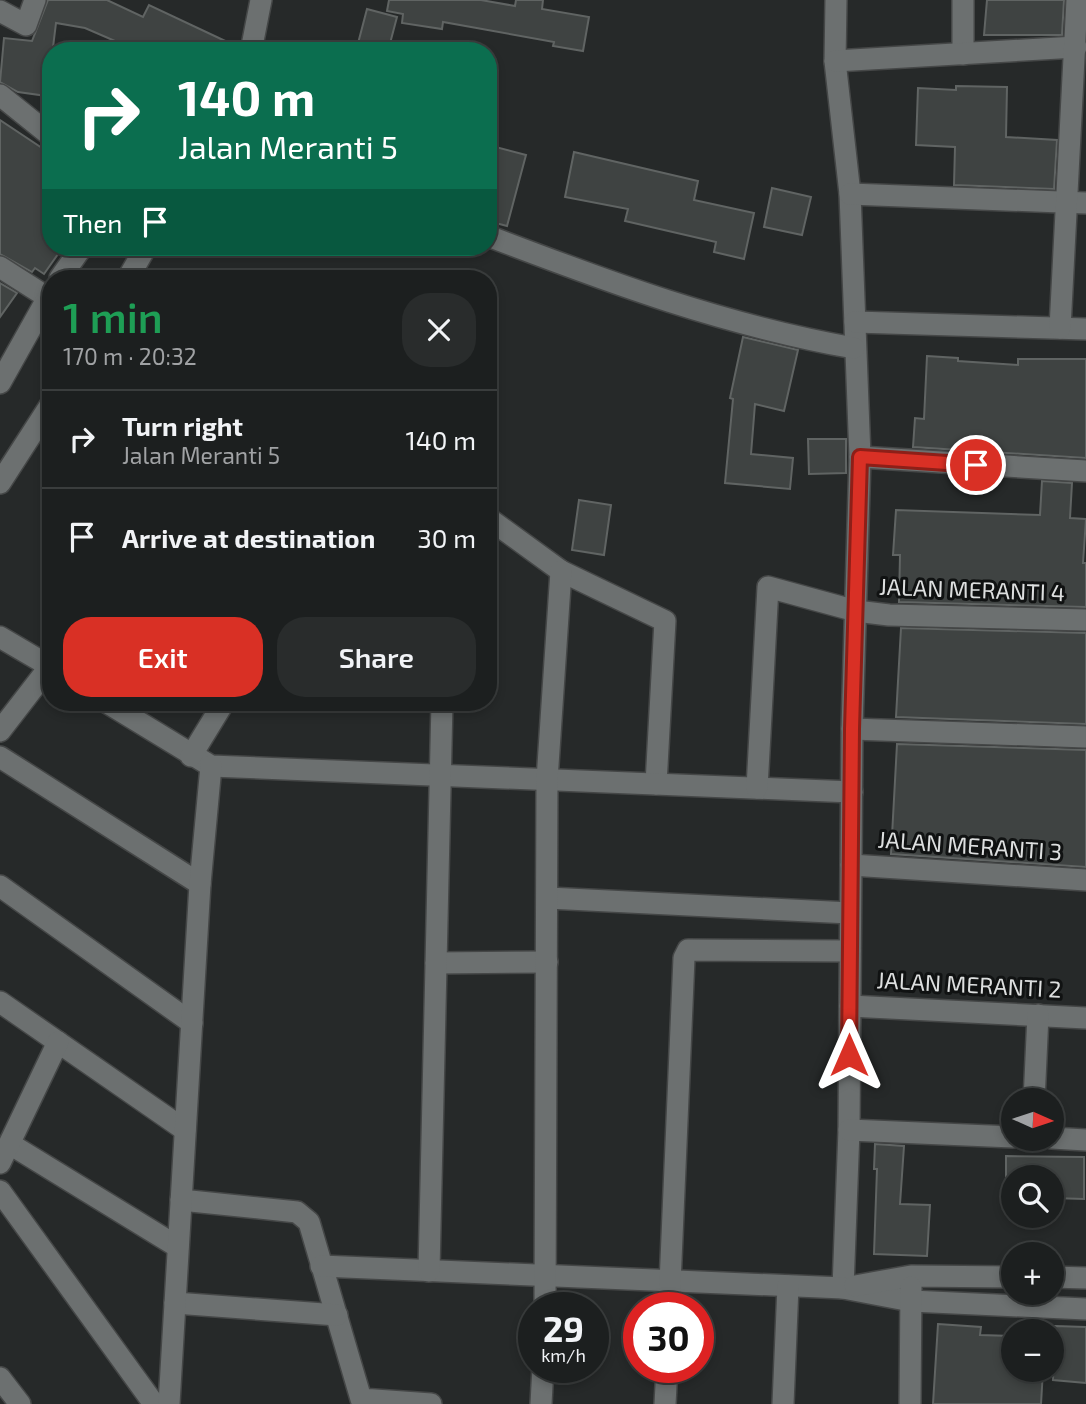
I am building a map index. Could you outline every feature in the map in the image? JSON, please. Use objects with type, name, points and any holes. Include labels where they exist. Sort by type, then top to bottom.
[{"type":"street","points":[[0,11],[26,25],[35,0]]},
{"type":"street","points":[[253,42],[261,0]]},
{"type":"street","points":[[836,0],[835,61],[850,194],[860,457],[852,729],[849,1130],[843,1288]]},
{"type":"street","points":[[963,0],[963,54]]},
{"type":"street","points":[[1060,328],[1077,202],[1077,0]]},
{"type":"street","points":[[835,61],[1076,47]]},
{"type":"street","points":[[0,96],[42,129]]},
{"type":"street","points":[[850,194],[1077,202]]},
{"type":"street","points":[[497,239],[724,320],[776,334],[854,348]]},
{"type":"street","points":[[0,267],[42,291]]},
{"type":"street","points":[[0,383],[42,308]]},
{"type":"street","points":[[855,322],[1086,328]]},
{"type":"street","points":[[0,483],[42,418]]},
{"type":"street","points":[[860,457],[1086,471]]},
{"type":"street","points":[[497,525],[561,571],[665,621],[656,784]]},
{"type":"street","points":[[546,1292],[547,780],[561,571]]},
{"type":"street","name":"JALAN MERANTI 4","points":[[757,788],[768,587],[856,611],[889,615],[1086,620]]},
{"type":"street","points":[[0,638],[42,662]]},
{"type":"street","points":[[0,731],[42,676]]},
{"type":"street","points":[[120,711],[191,756],[212,766],[852,792]]},
{"type":"street","points":[[191,756],[218,711]]},
{"type":"street","points":[[429,1271],[442,711]]},
{"type":"street","points":[[852,729],[1086,737]]},
{"type":"street","points":[[0,757],[200,884]]},
{"type":"street","points":[[169,1404],[200,884],[212,766]]},
{"type":"street","name":"JALAN MERANTI 3","points":[[851,865],[1086,880]]},
{"type":"street","points":[[0,886],[191,1023]]},
{"type":"street","points":[[548,898],[850,913]]},
{"type":"street","points":[[670,1292],[684,958],[688,950],[850,951]]},
{"type":"street","points":[[436,963],[547,962]]},
{"type":"street","points":[[0,1002],[186,1130]]},
{"type":"street","name":"JALAN MERANTI 2","points":[[850,1006],[1086,1018]]},
{"type":"street","points":[[1035,1088],[1038,1015]]},
{"type":"street","points":[[58,1042],[5,1154],[178,1247]]},
{"type":"street","points":[[849,1130],[1001,1136]]},
{"type":"street","points":[[1064,1139],[1086,1140]]},
{"type":"street","points":[[0,1191],[154,1404]]},
{"type":"street","points":[[181,1200],[297,1212],[309,1222],[361,1399],[431,1404]]},
{"type":"street","points":[[321,1266],[843,1288],[911,1301],[1086,1309]]},
{"type":"street","points":[[843,1288],[911,1276],[1001,1277]]},
{"type":"street","points":[[910,1404],[911,1276]]},
{"type":"street","points":[[1064,1277],[1086,1278]]},
{"type":"street","points":[[783,1404],[788,1286]]},
{"type":"street","points":[[175,1303],[337,1315]]},
{"type":"street","points":[[0,1378],[20,1404]]},
{"type":"street","points":[[541,1404],[542,1383]]},
{"type":"street","points":[[665,1404],[666,1383]]},
{"type":"building","points":[[48,0],[107,0],[143,17],[149,5],[227,42],[117,42],[85,28],[56,23],[54,42],[42,42],[42,95],[18,92],[0,82],[4,38],[32,41]]},
{"type":"building","points":[[389,0],[481,0],[515,6],[516,0],[543,0],[542,9],[589,17],[583,51],[553,46],[554,42],[443,22],[442,29],[402,23],[403,14],[387,11]]},
{"type":"building","points":[[987,0],[1064,0],[1062,35],[984,35]]},
{"type":"building","points":[[367,9],[397,17],[390,42],[358,42]]},
{"type":"building","points":[[956,86],[1007,87],[1006,137],[1057,140],[1054,189],[954,185],[955,147],[916,145],[918,88],[956,90]]},
{"type":"building","points":[[0,120],[42,148],[42,256],[57,256],[42,273],[35,268],[32,272],[0,254]]},
{"type":"building","points":[[497,147],[526,155],[507,226],[497,223]]},
{"type":"building","points":[[574,152],[698,181],[694,200],[754,213],[744,259],[714,252],[716,242],[625,221],[628,209],[565,197]]},
{"type":"building","points":[[772,188],[811,197],[802,235],[764,227]]},
{"type":"building","points":[[0,283],[17,293],[0,317]]},
{"type":"building","points":[[743,337],[798,350],[784,411],[755,404],[751,454],[793,458],[790,489],[725,483],[733,399],[730,398]]},
{"type":"building","points":[[927,356],[1018,365],[1018,359],[1086,359],[1086,458],[913,447],[915,418],[924,419]]},
{"type":"building","points":[[808,439],[846,439],[846,473],[809,474]]},
{"type":"building","points":[[1042,481],[1072,483],[1070,518],[1086,519],[1083,563],[1086,563],[1086,607],[899,602],[900,555],[893,555],[896,510],[1040,515]]},
{"type":"building","points":[[579,500],[611,505],[604,555],[572,550]]},
{"type":"building","points":[[901,628],[1086,633],[1086,724],[896,717]]},
{"type":"building","points":[[897,744],[1086,750],[1086,867],[891,854]]},
{"type":"building","points":[[875,1144],[904,1146],[900,1204],[930,1205],[927,1256],[874,1254],[877,1169],[874,1169]]},
{"type":"building","points":[[1006,1156],[1084,1157],[1084,1199],[1064,1198],[1064,1165],[1006,1165]]},
{"type":"building","points":[[938,1324],[981,1327],[980,1335],[1001,1336],[1001,1382],[1042,1382],[1041,1404],[933,1404]]},
{"type":"building","points":[[1064,1326],[1086,1327],[1086,1383],[1064,1381]]},
{"type":"route","points":[[849,1055],[852,729],[860,457],[976,465]]}]
